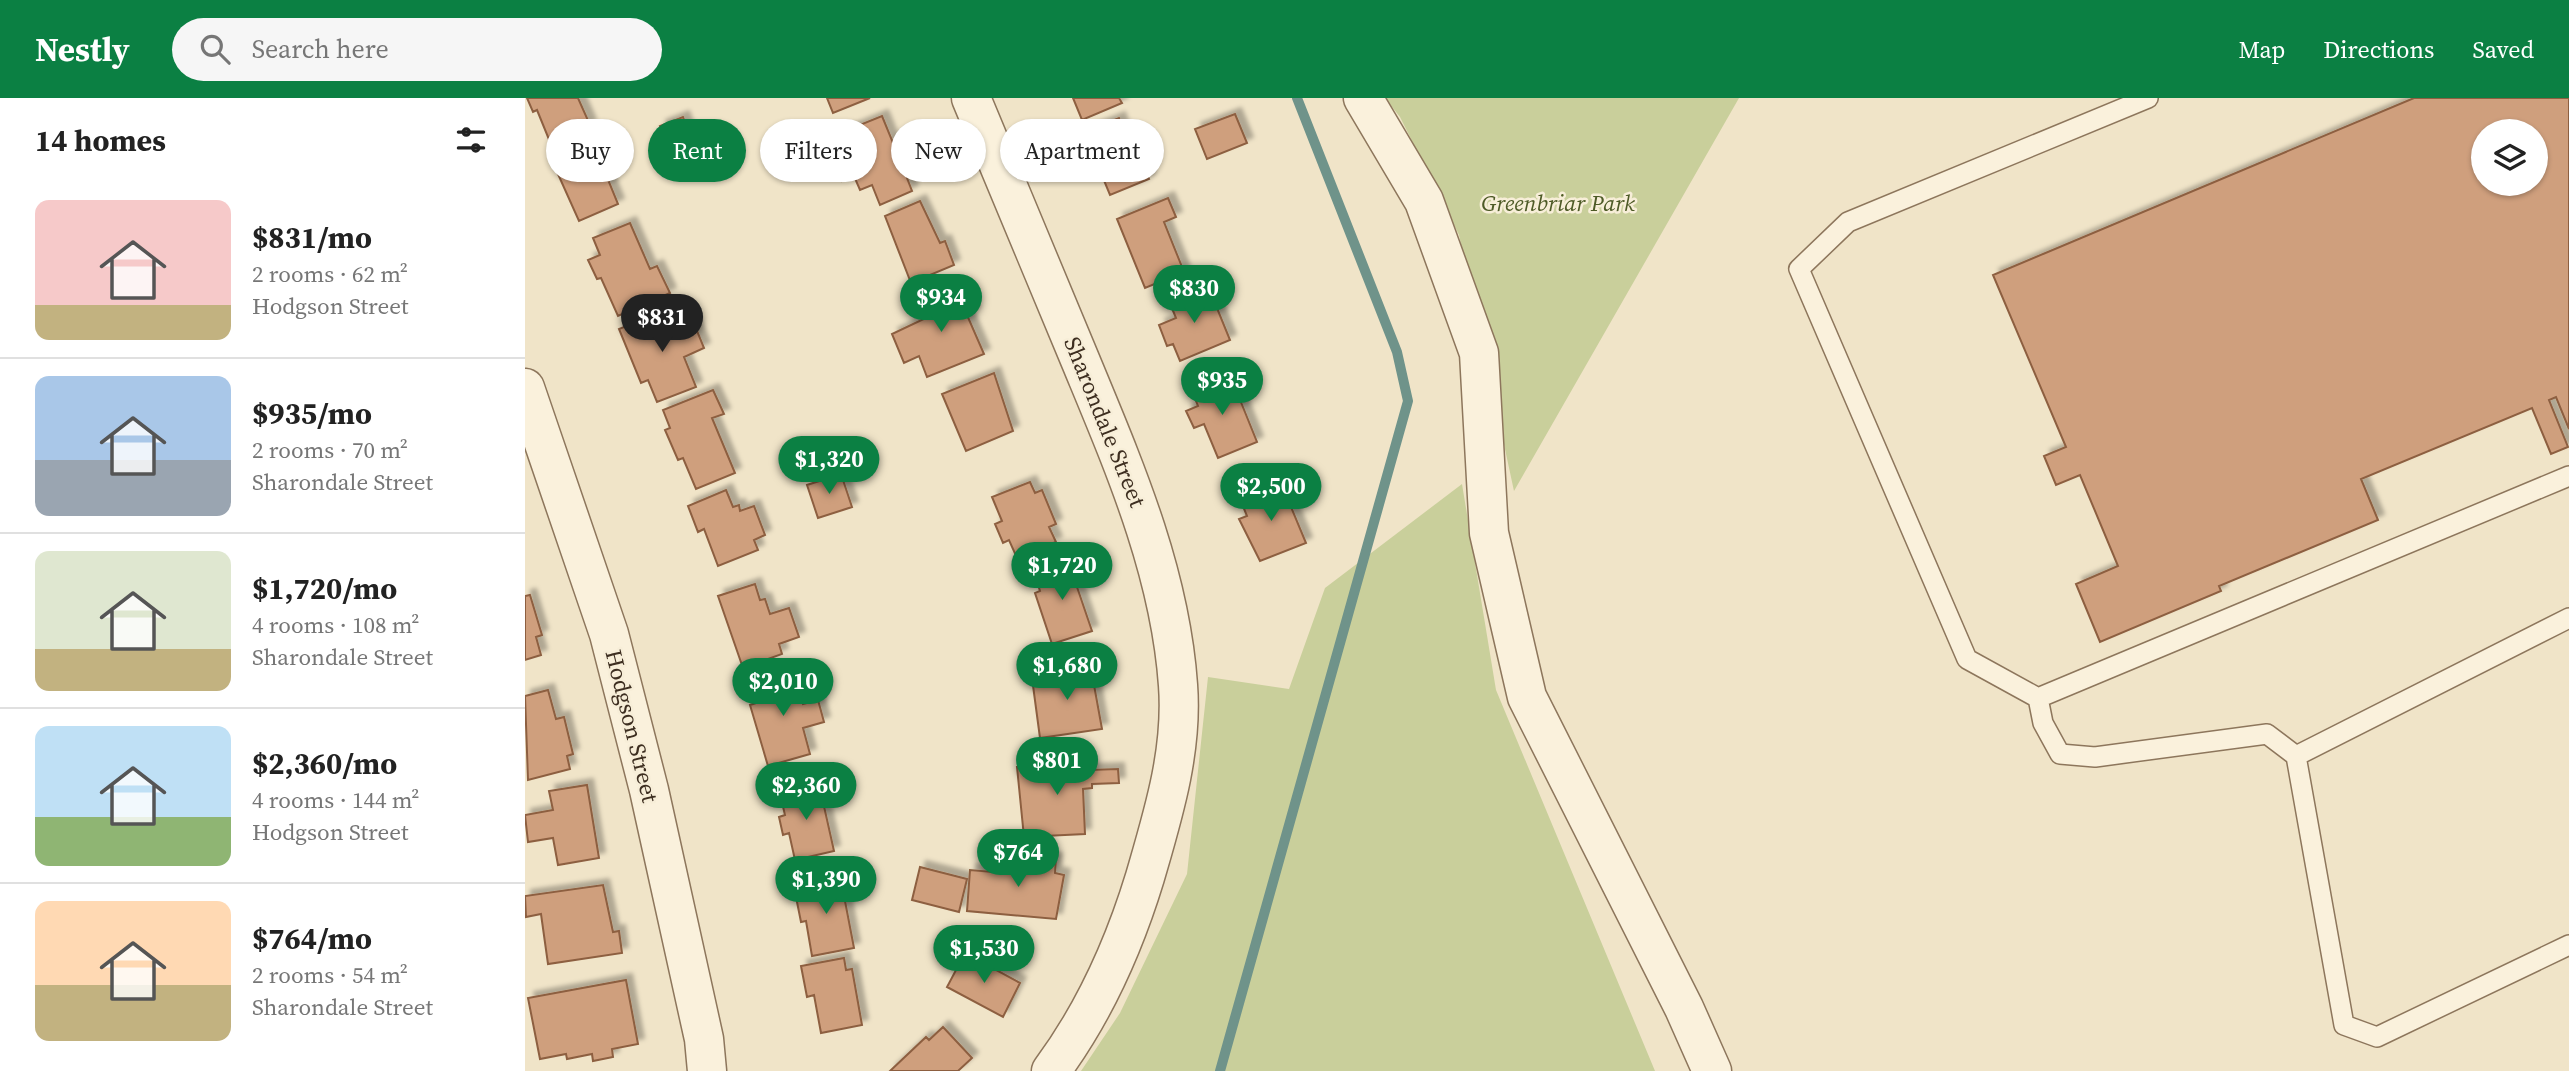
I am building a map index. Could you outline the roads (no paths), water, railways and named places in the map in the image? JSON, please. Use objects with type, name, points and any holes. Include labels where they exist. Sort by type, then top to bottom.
[{"type":"street","name":"Sharondale Street","points":[[971,98],[1141,507],[1170,625],[1178,686],[1176,752],[1165,808],[1130,928],[1077,1036],[1051,1071]]},
{"type":"street","points":[[1363,98],[1425,201],[1479,353],[1489,533],[1527,697],[1713,1071]]},
{"type":"street","name":"Hodgson Street","points":[[525,388],[609,634],[649,790],[704,1039],[707,1071]]},
{"type":"lane","points":[[2148,98],[1848,222],[1799,269],[1967,659],[2038,698],[2043,723],[2060,754],[2095,757],[2267,734],[2295,756],[2344,1025],[2377,1037],[2569,945]]},
{"type":"lane","points":[[2038,698],[2569,476]]},
{"type":"lane","points":[[2295,756],[2569,618]]},
{"type":"waterway","points":[[1220,1071],[1408,401],[1397,352],[1297,98]]},
{"type":"park label","name":"Greenbriar Park","points":[[1558,203]]}]
